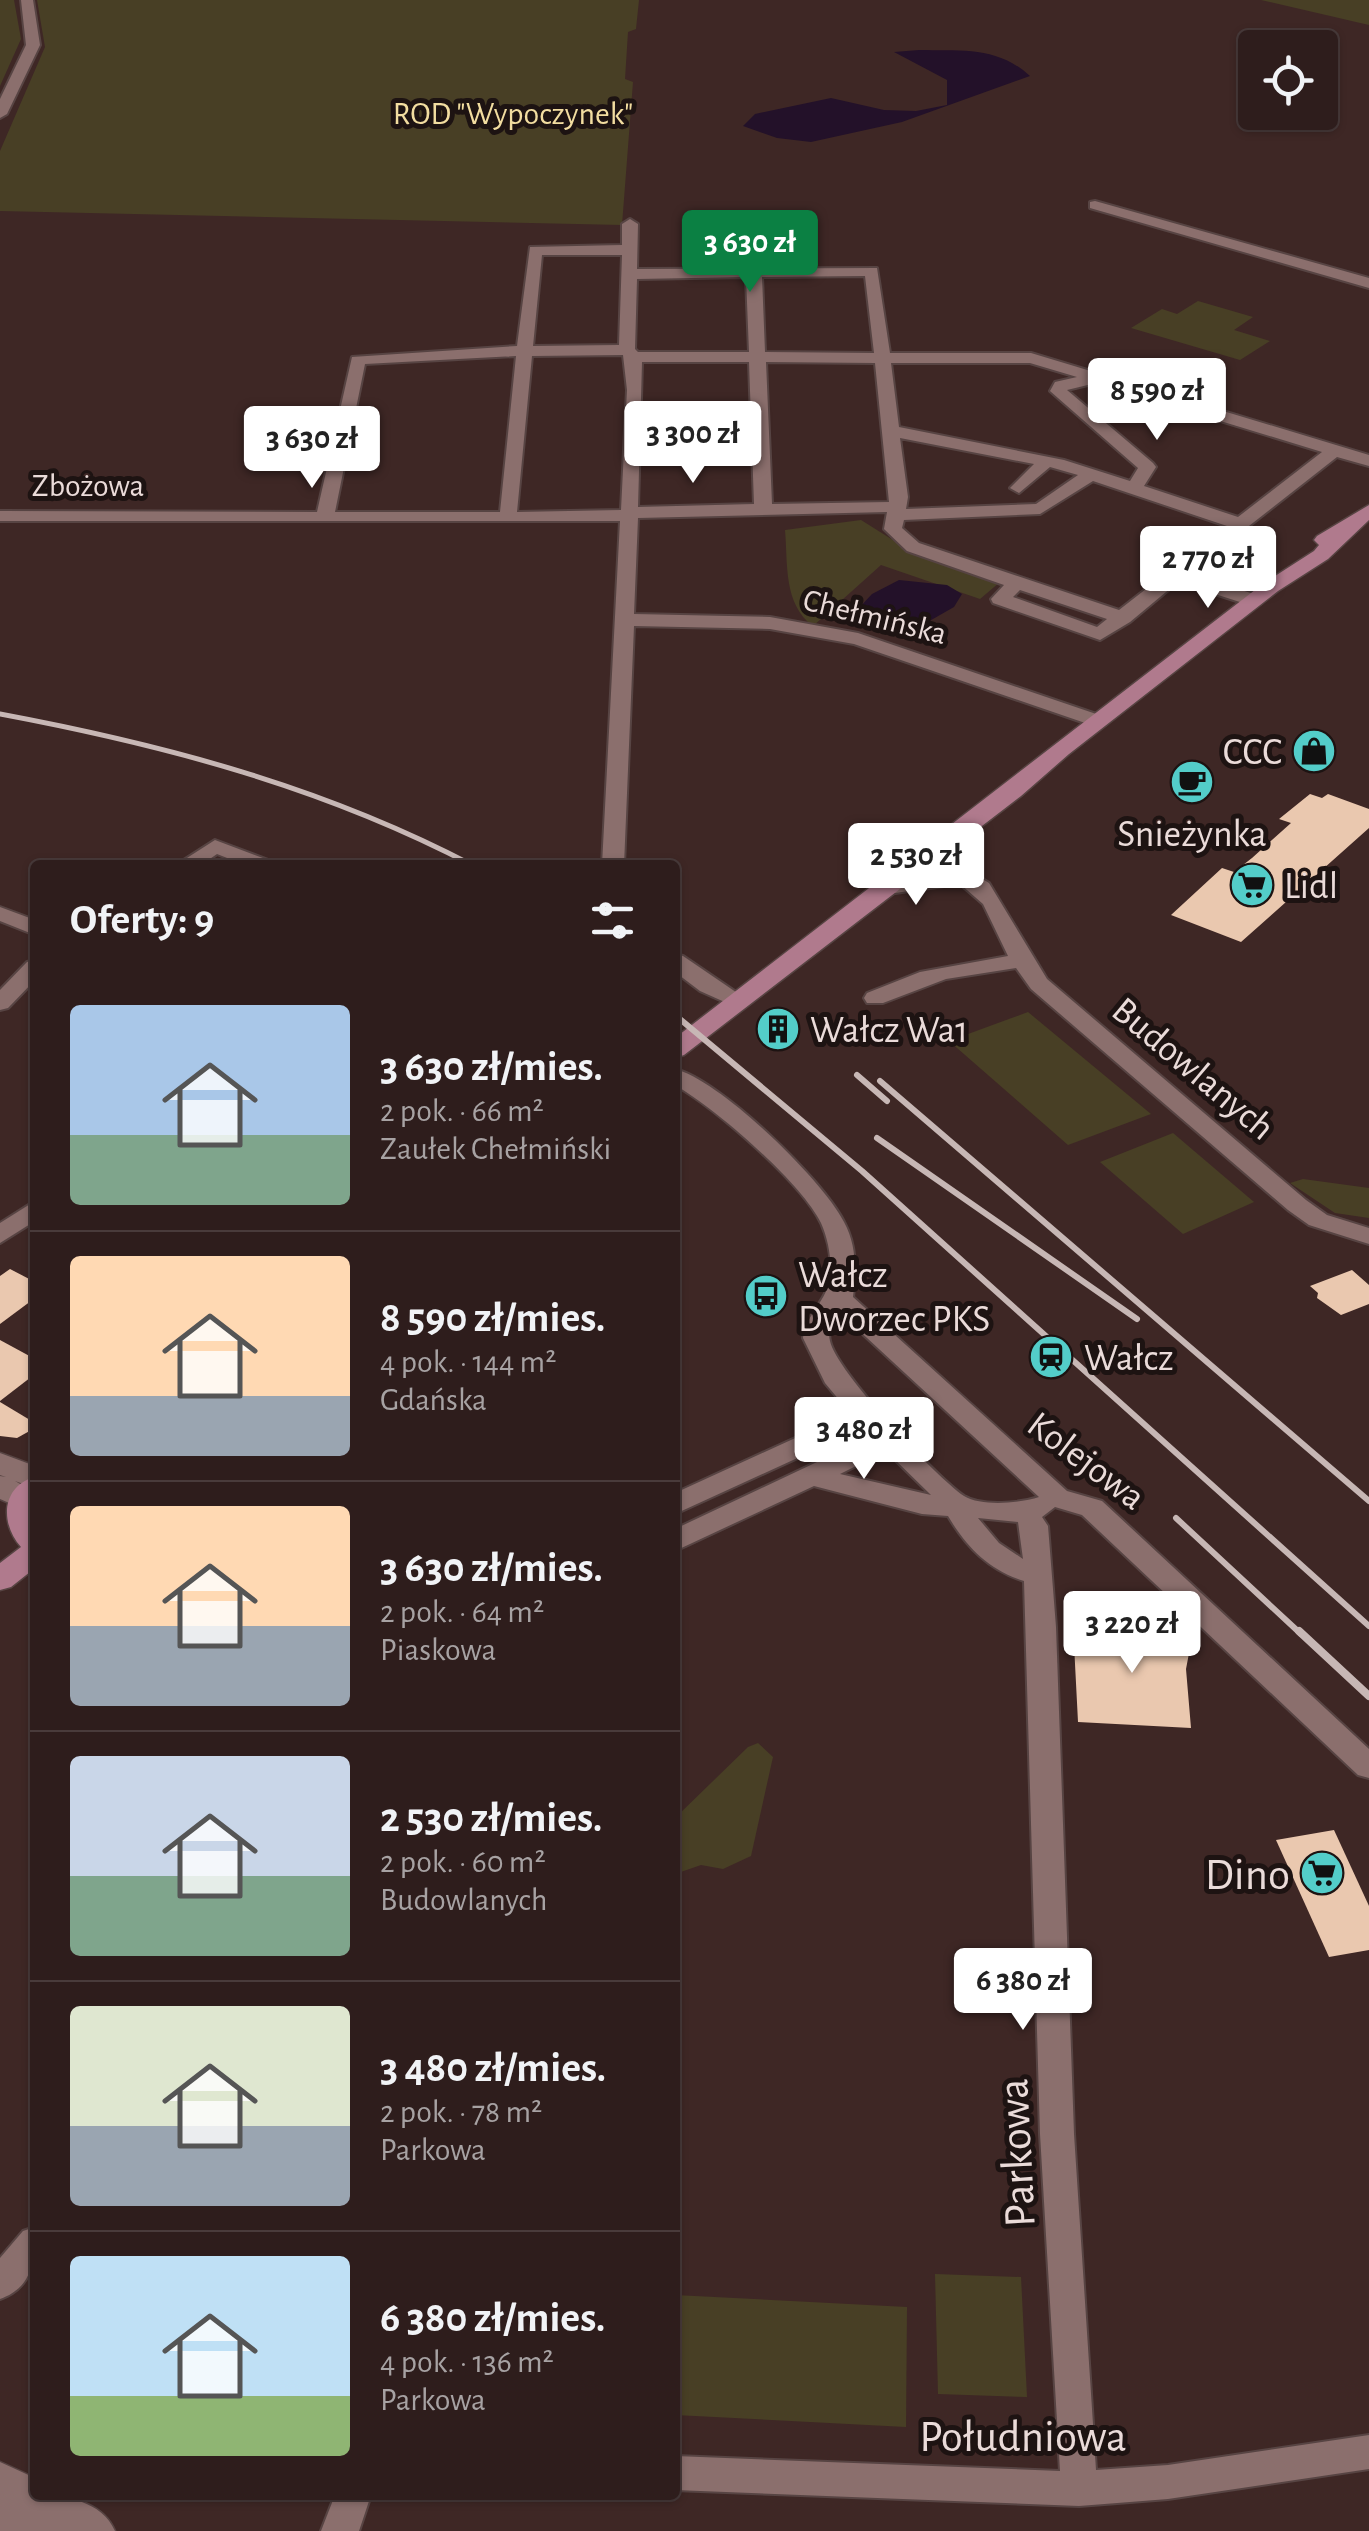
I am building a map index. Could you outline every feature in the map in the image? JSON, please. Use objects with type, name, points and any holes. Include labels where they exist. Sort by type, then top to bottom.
[{"type":"main road","points":[[747,993],[833,912],[916,859],[1045,766],[1057,752],[1262,594],[1322,556],[1340,533],[1369,511]]},
{"type":"main road","points":[[680,1046],[882,891],[916,859]]},
{"type":"main road","points":[[23,1487],[18,1511],[30,1538]]},
{"type":"main road","points":[[0,1555],[30,1544]]},
{"type":"main road","points":[[0,1579],[30,1545]]},
{"type":"street","points":[[0,114],[34,45],[27,0]]},
{"type":"street","points":[[1094,205],[1369,283]]},
{"type":"street","points":[[613,860],[626,620],[630,224]]},
{"type":"street","points":[[508,517],[535,250],[628,250]]},
{"type":"street","points":[[627,274],[872,271],[899,497],[893,528],[913,547],[1123,618]]},
{"type":"street","points":[[754,273],[763,509]]},
{"type":"street","points":[[325,515],[358,360],[527,350],[758,358],[1030,358],[1369,461]]},
{"type":"street","points":[[1097,377],[1061,386],[1058,391],[1147,468],[1134,489]]},
{"type":"street","points":[[893,431],[1047,461],[1243,525]]},
{"type":"street","points":[[1017,582],[1000,599],[1100,634],[1334,451]]},
{"type":"street","points":[[1019,488],[1047,461]]},
{"type":"street","name":"Zbożowa","points":[[0,516],[508,517],[763,509],[1040,509],[1091,474]]},
{"type":"street","points":[[1179,576],[1262,594]]},
{"type":"street","name":"Chełmińska","points":[[626,620],[770,623],[828,633],[916,657],[1098,721]]},
{"type":"street","points":[[194,860],[215,846],[251,860]]},
{"type":"street","name":"Budowlanych","points":[[916,859],[943,880],[974,893],[1002,921]]},
{"type":"street","name":"Budowlanych","points":[[916,859],[976,879],[996,902],[1020,961],[1039,984],[1297,1205],[1318,1220],[1369,1236]]},
{"type":"street","points":[[882,891],[914,882],[943,880]]},
{"type":"street","points":[[0,914],[30,926]]},
{"type":"street","points":[[875,998],[900,984],[931,975],[1020,961]]},
{"type":"street","points":[[680,965],[708,986],[747,993]]},
{"type":"street","points":[[0,1003],[30,972]]},
{"type":"street","points":[[680,1079],[707,1096],[816,1192],[834,1226],[845,1260],[840,1299],[821,1318],[816,1336],[821,1355],[868,1415],[957,1505],[964,1522],[995,1554],[1021,1572],[1038,1572]]},
{"type":"street","points":[[0,1235],[30,1214]]},
{"type":"street","name":"Kolejowa","points":[[840,1299],[1058,1498],[1092,1508],[1369,1767]]},
{"type":"street","points":[[680,1502],[868,1415]]},
{"type":"street","points":[[680,1538],[891,1438]]},
{"type":"street","points":[[0,1463],[23,1487]]},
{"type":"street","points":[[812,1476],[922,1504],[1026,1513],[1058,1498]]},
{"type":"street","name":"Parkowa","points":[[1026,1513],[1034,1526],[1038,1572],[1057,2134],[1080,2489]]},
{"type":"street","points":[[0,2284],[30,2248]]},
{"type":"street","name":"Południowa","points":[[680,2473],[1080,2489],[1168,2482],[1369,2452]]},
{"type":"street","points":[[0,2481],[30,2497]]},
{"type":"street","points":[[36,2500],[95,2531]]},
{"type":"street","points":[[340,2531],[351,2500]]},
{"type":"street","points":[[0,2514],[36,2531]]},
{"type":"green space","points":[[0,0],[14,0],[21,39],[0,86]]},
{"type":"green space","name":"ROD \"Wypoczynek\"","points":[[37,0],[639,0],[636,29],[628,32],[625,79],[633,82],[622,225],[0,211],[0,151],[45,47]]},
{"type":"green space","points":[[1261,0],[1369,0],[1369,25]]},
{"type":"green space","points":[[1198,301],[1253,317],[1234,330],[1270,341],[1240,360],[1131,328],[1162,309],[1177,314]]},
{"type":"green space","points":[[861,520],[912,552],[1000,582],[980,599],[881,565],[813,626],[803,617],[792,595],[785,530]]},
{"type":"green space","points":[[1028,1012],[1151,1114],[1068,1145],[949,1041]]},
{"type":"green space","points":[[1173,1133],[1254,1202],[1183,1234],[1100,1162]]},
{"type":"green space","points":[[1303,1179],[1369,1188],[1369,1218],[1335,1213],[1290,1183]]},
{"type":"green space","points":[[758,1743],[773,1757],[751,1856],[723,1869],[701,1865],[680,1872],[680,1813],[748,1747]]},
{"type":"green space","points":[[935,2274],[1021,2277],[1027,2397],[938,2394]]},
{"type":"green space","points":[[680,2295],[907,2307],[906,2427],[680,2415]]},
{"type":"shaded area","points":[[894,52],[992,55],[1030,76],[902,122],[811,142],[777,138],[743,126],[755,114],[831,98],[884,110],[916,111],[947,105],[947,80]]},
{"type":"shaded area","points":[[899,580],[947,585],[962,594],[954,607],[912,631],[858,618],[858,609],[872,594]]},
{"type":"building","name":"Lidl","points":[[1310,794],[1322,798],[1328,794],[1369,809],[1369,828],[1241,942],[1171,915],[1222,868],[1234,872],[1252,858],[1291,823],[1279,819]]},
{"type":"building","points":[[10,1269],[30,1279],[30,1302],[0,1324],[0,1276]]},
{"type":"building","points":[[1352,1270],[1369,1285],[1369,1304],[1341,1315],[1317,1298],[1318,1293],[1310,1286]]},
{"type":"building","points":[[0,1340],[30,1356],[30,1378],[0,1401]]},
{"type":"building","points":[[0,1402],[30,1420],[30,1431],[17,1438],[0,1436]]},
{"type":"building","points":[[1073,1625],[1183,1630],[1184,1646],[1190,1648],[1186,1669],[1191,1728],[1078,1722]]},
{"type":"building","name":"Dino","points":[[1334,1830],[1369,1906],[1369,1950],[1329,1957],[1276,1840]]},
{"type":"railway","points":[[0,714],[122,740],[242,772],[359,813],[462,860]]},
{"type":"railway","points":[[680,1019],[862,1171],[1369,1626]]},
{"type":"railway","points":[[857,1075],[887,1101]]},
{"type":"railway","points":[[880,1081],[1369,1501]]},
{"type":"railway","points":[[877,1138],[1137,1319]]},
{"type":"railway","points":[[1176,1518],[1301,1634]]},
{"type":"railway","points":[[1299,1631],[1369,1696]]},
{"type":"place","name":"CCC","points":[[1314,751]]},
{"type":"place","name":"Snieżynka","points":[[1192,782]]},
{"type":"place","name":"Lidl","points":[[1252,885]]},
{"type":"place","name":"Wałcz Wa1","points":[[778,1029]]},
{"type":"place","name":"Wałcz Dworzec PKS","points":[[766,1296]]},
{"type":"place","name":"Wałcz","points":[[1051,1357]]},
{"type":"place","name":"Dino","points":[[1322,1873]]}]
